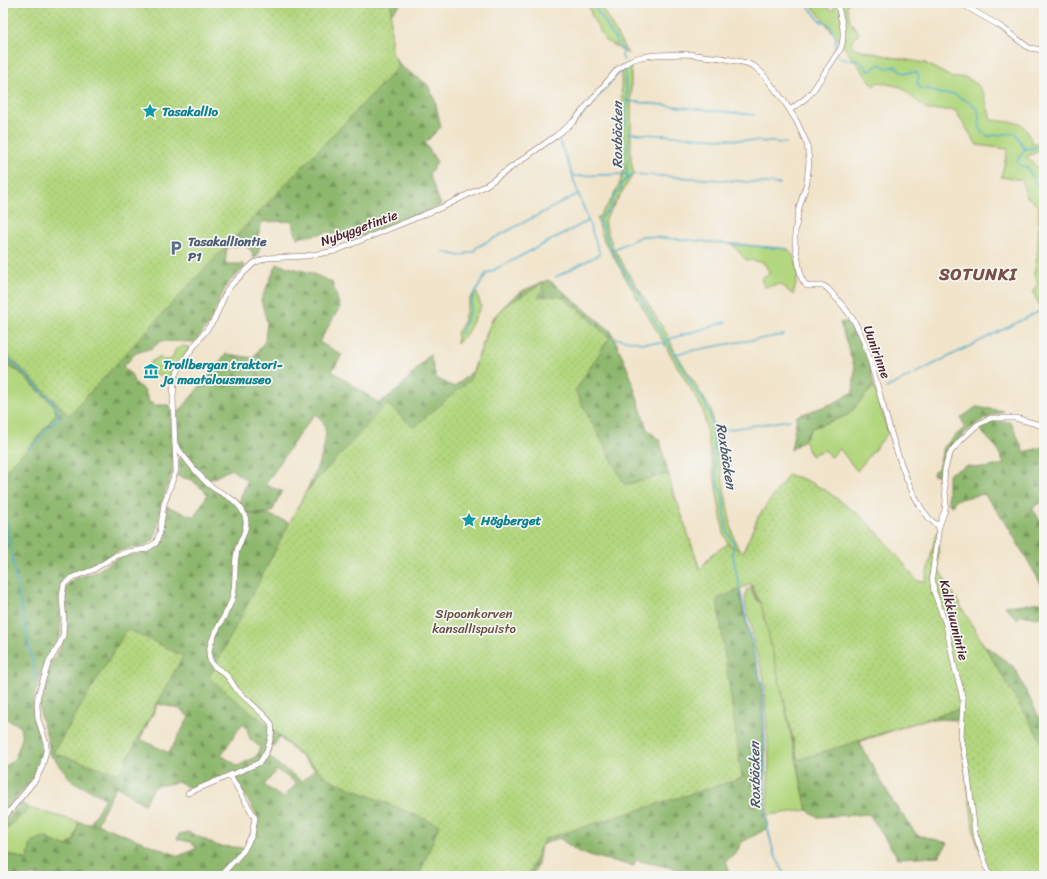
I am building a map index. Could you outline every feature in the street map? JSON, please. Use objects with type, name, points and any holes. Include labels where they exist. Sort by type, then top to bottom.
[{"type":"street","points":[[790,110],[806,98],[840,51],[843,33],[837,3]]},
{"type":"street","points":[[960,3],[1000,26],[1029,48],[1044,50]]},
{"type":"street","name":"Nybyggetintie","points":[[3,818],[36,779],[42,768],[46,751],[46,743],[38,720],[36,705],[38,694],[50,662],[63,636],[64,620],[62,597],[64,584],[73,577],[93,570],[115,556],[146,549],[156,543],[160,532],[164,504],[176,470],[174,380],[182,362],[214,320],[222,300],[230,286],[254,263],[267,258],[306,256],[335,251],[438,209],[472,193],[495,179],[565,128],[582,112],[618,70],[631,60],[641,56],[672,54],[706,55],[747,63],[755,67],[763,74],[790,110]]},
{"type":"street","name":"Uunirinne","points":[[790,110],[804,136],[808,152],[807,182],[799,208],[795,232],[795,243],[801,277],[807,286],[824,286],[827,288],[848,312],[857,326],[873,368],[887,422],[903,470],[925,516],[939,526]]},
{"type":"street","name":"Kalkkiuunintie","points":[[990,876],[975,833],[967,768],[961,736],[961,690],[946,625],[932,585],[932,576],[939,526],[945,510],[945,470],[952,450],[977,425],[991,418],[1015,418],[1034,425],[1044,426]]},
{"type":"street","points":[[176,446],[206,482],[238,504],[245,518],[246,523],[234,565],[235,583],[232,598],[226,614],[210,643],[209,655],[210,661],[214,666],[225,673],[240,692],[271,722],[272,728],[265,754],[259,763],[188,793]]},
{"type":"street","points":[[224,873],[244,850],[252,835],[255,818],[230,775]]},
{"type":"green space","points":[[3,3],[402,3],[384,20],[384,42],[400,66],[427,84],[434,97],[441,127],[425,143],[437,162],[429,174],[441,205],[351,241],[329,232],[297,238],[292,221],[262,222],[255,245],[260,246],[257,257],[253,258],[252,251],[244,245],[227,247],[225,264],[243,264],[245,267],[225,288],[209,324],[195,342],[161,341],[152,348],[136,353],[123,367],[131,374],[134,382],[144,390],[149,402],[155,405],[171,406],[173,470],[161,504],[157,531],[153,541],[145,546],[114,553],[92,567],[71,574],[62,582],[59,597],[61,620],[60,636],[47,660],[35,694],[33,705],[35,720],[43,743],[40,766],[34,777],[3,814],[3,769],[15,758],[22,739],[20,726],[5,718],[3,719],[3,473],[34,442],[56,414],[54,405],[18,371],[3,363]]},
{"type":"green space","points":[[3,3],[392,3],[391,47],[398,67],[189,285],[69,415],[3,351]]},
{"type":"green space","points":[[588,3],[599,3],[628,54],[605,40],[592,17]]},
{"type":"green space","points":[[810,3],[821,3],[832,11],[834,9],[833,3],[850,3],[847,6],[850,21],[859,33],[851,43],[854,48],[925,63],[953,78],[965,77],[977,84],[984,94],[991,120],[1020,123],[1026,129],[1033,144],[1044,139],[1044,149],[1026,157],[1044,173],[1044,310],[1041,308],[1033,292],[1038,283],[1034,274],[1038,252],[1039,206],[1026,196],[1022,180],[1001,177],[1008,149],[977,145],[955,110],[927,110],[901,87],[878,82],[874,86]]},
{"type":"green space","points":[[637,61],[631,66],[631,161],[634,174],[604,221],[613,248],[668,336],[673,348],[711,410],[731,526],[734,539],[741,554],[735,554],[728,544],[724,534],[703,410],[604,241],[597,219],[614,195],[624,168],[621,74],[627,65]]},
{"type":"green space","points":[[732,244],[788,249],[796,260],[798,276],[793,295],[781,284],[764,287],[761,278],[770,273],[763,262],[746,260]]},
{"type":"green space","name":"Sipoonkorven kansallispuisto","points":[[277,264],[311,273],[332,282],[340,307],[319,342],[342,355],[332,371],[379,403],[399,389],[430,354],[436,378],[454,387],[473,371],[492,319],[511,299],[524,290],[548,280],[611,331],[629,372],[647,429],[660,441],[672,489],[700,570],[713,553],[735,554],[742,606],[761,681],[764,743],[763,786],[768,828],[742,842],[737,851],[726,861],[731,875],[730,876],[712,876],[635,860],[634,866],[580,853],[559,838],[541,845],[538,864],[532,876],[3,876],[3,853],[28,860],[31,842],[44,837],[67,846],[74,840],[79,822],[90,824],[105,798],[72,781],[54,758],[49,754],[49,744],[40,711],[40,701],[44,684],[52,662],[64,640],[66,632],[65,595],[68,584],[76,578],[96,572],[119,558],[148,552],[154,548],[162,536],[166,506],[194,517],[208,494],[192,480],[177,476],[179,471],[179,451],[205,483],[234,500],[242,510],[249,514],[254,514],[245,510],[239,503],[247,481],[231,469],[206,482],[179,448],[175,417],[226,354],[253,358],[265,341],[267,322],[261,300]],"holes":[[[315,414],[324,424],[326,434],[320,460],[308,488],[290,523],[267,514],[263,514],[272,512],[282,491],[265,485],[300,433]],[[158,704],[180,709],[189,717],[169,753],[140,739]],[[242,724],[246,726],[250,739],[260,747],[257,756],[238,766],[221,755]],[[279,737],[315,769],[302,781],[280,766],[268,755]],[[277,770],[297,783],[283,798],[264,785]],[[232,772],[258,818],[255,835],[247,848],[218,846],[189,832],[179,834],[177,839],[190,842],[197,848],[179,856],[97,824],[116,786],[144,804],[155,786],[180,782],[191,789]]]},
{"type":"green space","name":"Sipoonkorven kansallispuisto","points":[[545,282],[538,297],[556,296],[566,299],[609,338],[575,391],[625,485],[668,474],[672,490],[700,570],[713,553],[728,544],[743,552],[758,517],[788,475],[805,480],[820,487],[861,516],[898,556],[917,581],[925,581],[936,533],[939,532],[938,568],[1044,746],[1044,876],[990,876],[974,834],[958,709],[798,760],[761,603],[751,584],[717,599],[742,778],[544,839],[528,876],[419,876],[439,825],[329,779],[271,728],[209,678],[305,493],[386,404],[414,427],[470,380],[492,321],[505,306]]},
{"type":"green space","points":[[476,291],[481,306],[467,333],[457,344],[457,333],[462,326],[470,298]]},
{"type":"green space","points":[[848,321],[868,356],[874,386],[848,415],[812,428],[804,440],[791,450],[797,416],[834,403],[853,392],[855,369],[840,323]]},
{"type":"green space","points":[[182,346],[188,347],[188,350],[172,377],[170,378],[148,372],[147,368],[152,370],[153,368],[147,367],[152,361],[160,357],[163,360],[172,359],[175,350]]},
{"type":"green space","points":[[3,363],[18,371],[54,405],[57,414],[34,442],[3,473]]},
{"type":"green space","points":[[874,386],[888,433],[857,471],[839,448],[831,458],[825,450],[811,456],[804,440],[812,428],[848,415]]},
{"type":"green space","points":[[976,407],[1004,411],[972,427],[956,443],[945,463],[941,475],[933,475],[934,471],[938,469],[944,447],[965,427],[961,418]]},
{"type":"green space","points":[[993,421],[1011,422],[1024,452],[1044,447],[1044,501],[1032,508],[1044,527],[1044,589],[1006,523],[984,494],[955,500],[952,507],[948,502],[948,474],[967,466],[986,468],[1004,464],[997,448],[978,428]]},
{"type":"green space","points":[[750,569],[910,591],[1014,667],[1044,727],[1044,876],[963,720],[926,719],[859,742],[895,805],[917,835],[948,843],[939,856],[898,858],[869,814],[818,817],[807,810],[764,606],[756,598],[752,589]]},
{"type":"green space","points":[[747,589],[751,589],[756,599],[764,606],[807,810],[767,815],[769,761],[765,685],[754,646],[752,628],[746,608],[745,599]]},
{"type":"green space","points":[[1044,602],[1044,616],[1036,618],[1021,615],[1017,619],[1005,606]]},
{"type":"green space","points":[[127,629],[183,656],[119,774],[53,753]]},
{"type":"green space","points":[[21,803],[29,808],[3,833],[3,823]]},
{"type":"green space","points":[[29,808],[79,822],[74,841],[67,846],[44,837],[28,860],[3,853],[3,833]]},
{"type":"waterway","name":"Roxbäcken","points":[[594,3],[598,13],[606,22],[608,29],[618,43],[619,47],[623,49],[622,57],[624,60]]},
{"type":"waterway","points":[[803,3],[810,8],[820,21],[829,24],[836,37],[835,48],[839,58],[858,60],[867,70],[872,70],[877,65],[882,65],[886,68],[896,66],[904,73],[916,72],[919,77],[917,83],[920,88],[929,89],[942,94],[955,94],[976,107],[979,114],[979,124],[981,130],[988,136],[1015,133],[1025,149],[1017,161],[1018,164],[1020,166],[1027,167],[1036,183],[1044,191]]},
{"type":"waterway","name":"Roxbäcken","points":[[626,66],[626,124],[628,128],[627,179],[621,184],[621,189],[616,194],[608,211],[602,216],[600,221],[605,232],[607,242],[633,286],[639,292],[691,384],[702,398],[710,414],[718,486],[722,492],[727,531],[734,544],[732,552],[758,673],[763,685],[765,817],[774,854],[786,876]]},
{"type":"waterway","points":[[580,118],[622,69]]},
{"type":"waterway","points":[[627,101],[754,115]]},
{"type":"waterway","points":[[628,133],[786,143]]},
{"type":"waterway","points":[[559,136],[558,137],[573,176]]},
{"type":"waterway","points":[[1025,149],[1039,147],[1044,144]]},
{"type":"waterway","points":[[556,277],[600,254],[573,176],[626,174]]},
{"type":"waterway","points":[[627,178],[633,174],[780,184]]},
{"type":"waterway","points":[[444,252],[460,256],[474,251],[477,247],[578,194]]},
{"type":"waterway","points":[[461,333],[471,308],[472,298],[486,274],[588,221]]},
{"type":"waterway","points":[[612,250],[642,236],[788,249]]},
{"type":"waterway","points":[[1044,262],[1042,267],[1044,269]]},
{"type":"waterway","points":[[1044,290],[1041,294],[1044,299]]},
{"type":"waterway","points":[[914,374],[1044,309]]},
{"type":"waterway","points":[[666,340],[726,322]]},
{"type":"waterway","points":[[674,354],[784,335]]},
{"type":"waterway","points":[[615,338],[642,343],[667,343]]},
{"type":"waterway","points":[[3,353],[54,403],[59,416],[30,449]]},
{"type":"waterway","points":[[886,388],[910,376]]},
{"type":"waterway","points":[[711,432],[790,420]]},
{"type":"waterway","points":[[6,521],[36,681]]},
{"type":"place","name":"Tasakallio","points":[[150,111]]},
{"type":"place","name":"Tasakalliontie P1","points":[[176,248]]},
{"type":"place","name":"Trollbergan traktori- ja maatalousmuseo","points":[[151,371]]},
{"type":"place","name":"Högberget","points":[[469,520]]},
{"type":"district","name":"SOTUNKI","points":[[978,274]]}]
